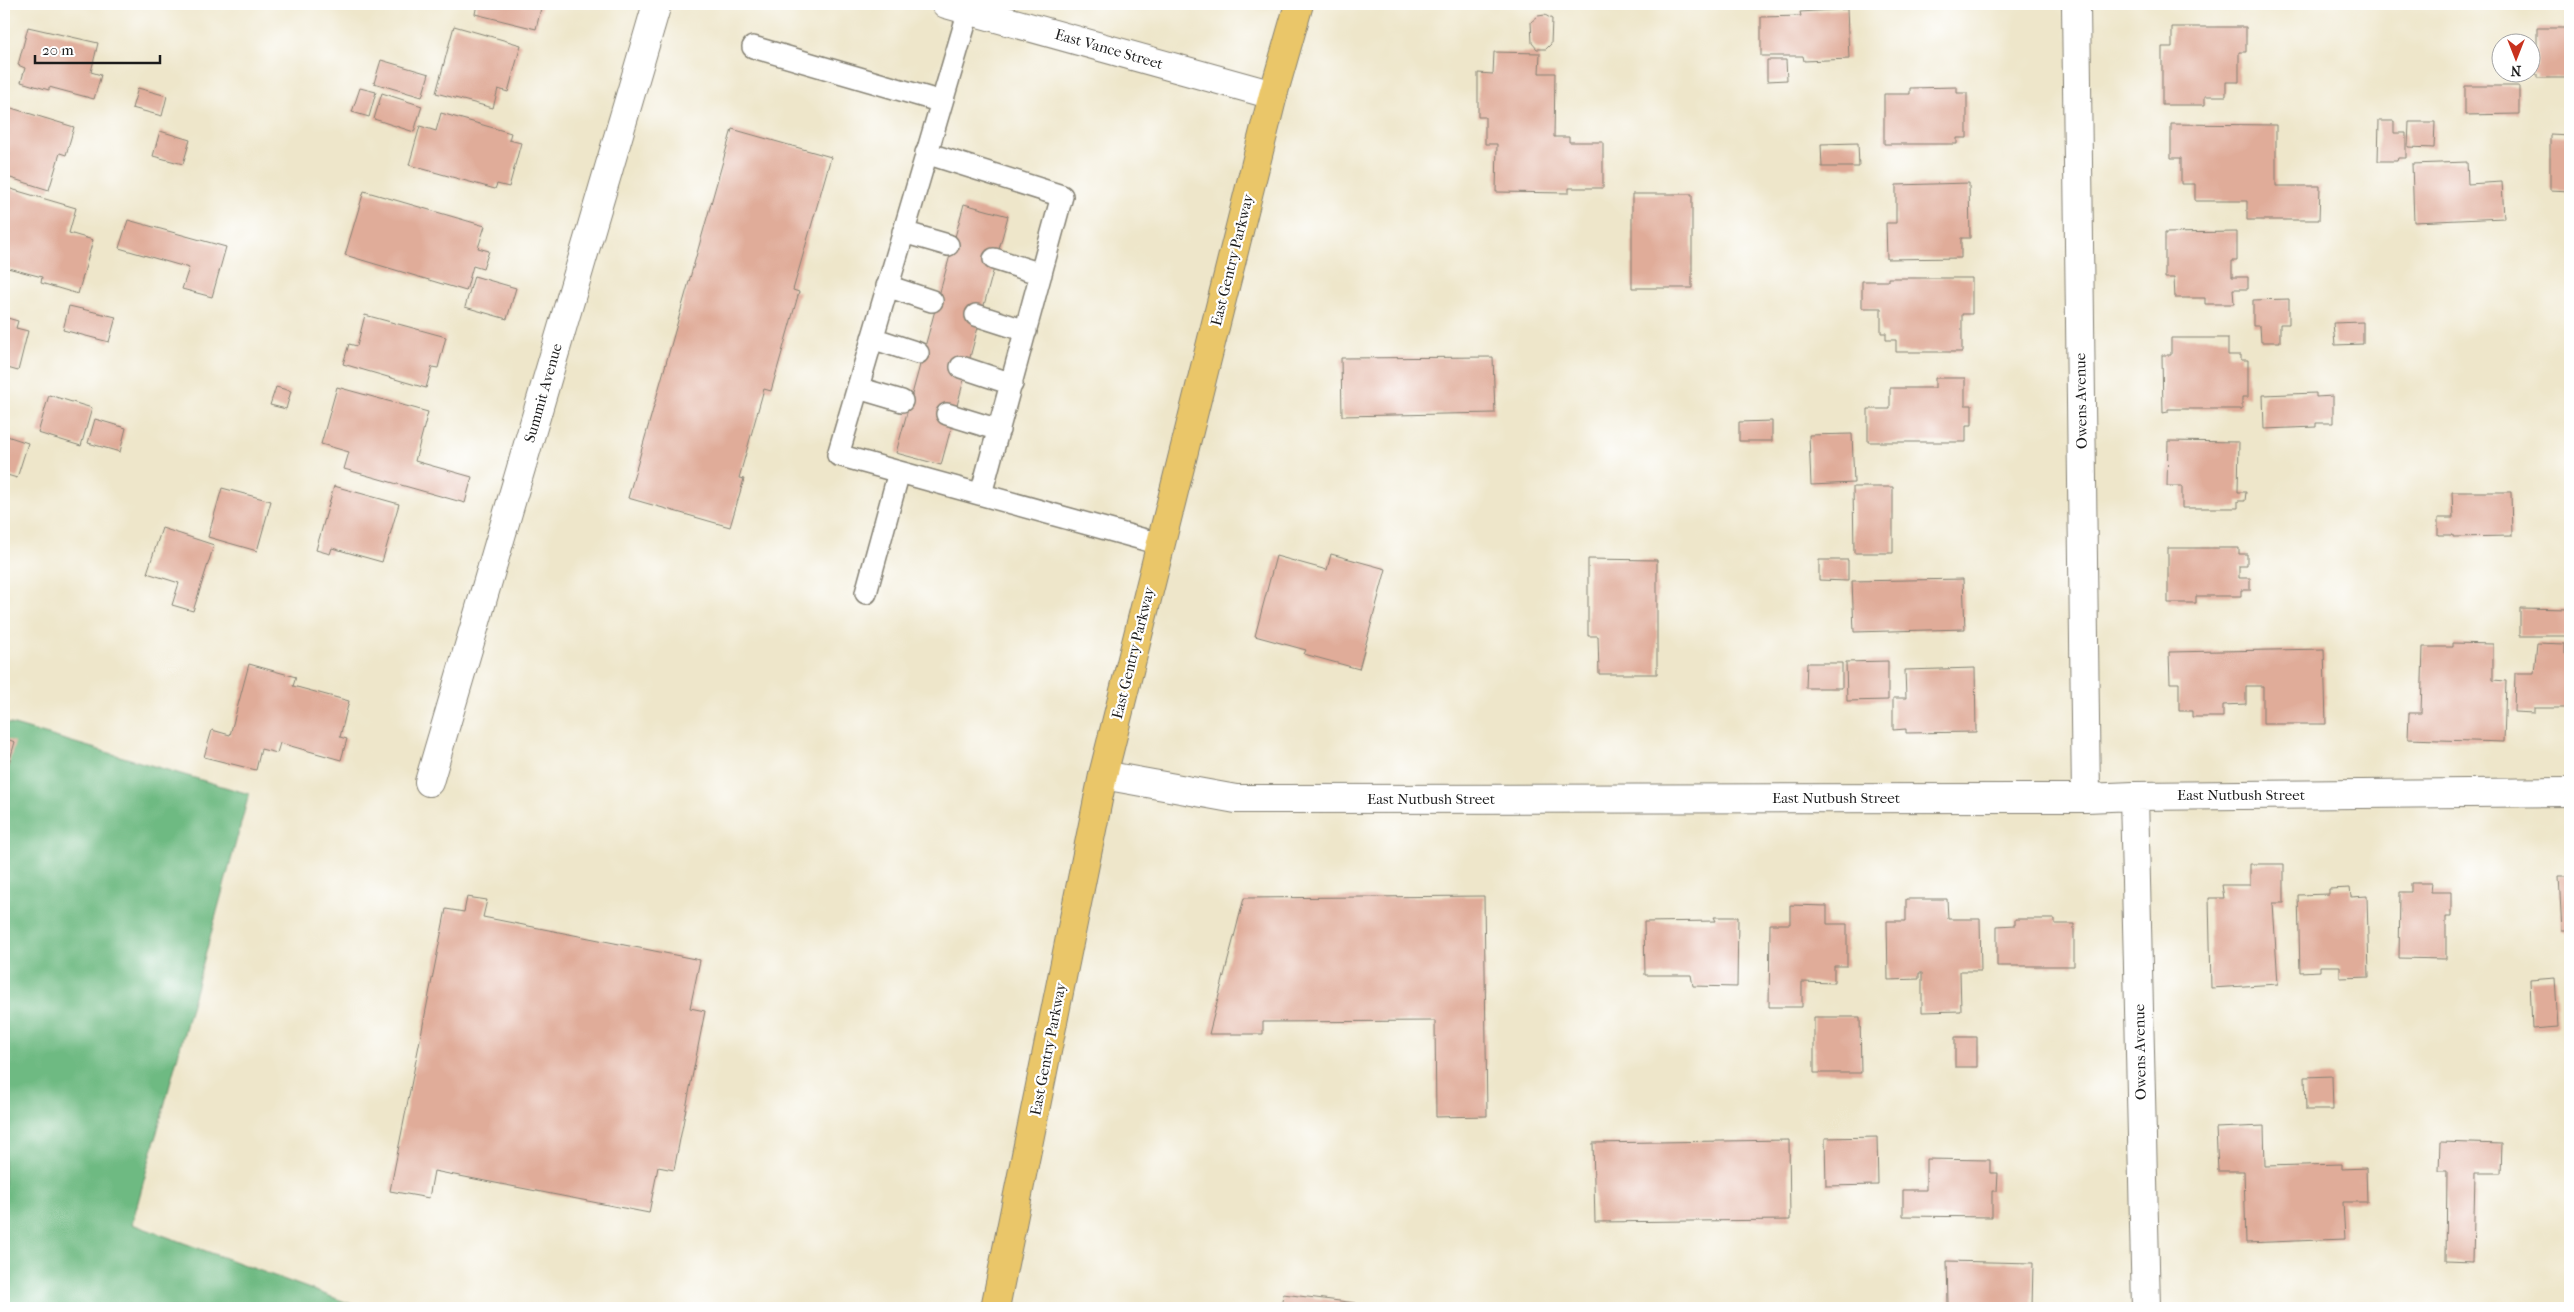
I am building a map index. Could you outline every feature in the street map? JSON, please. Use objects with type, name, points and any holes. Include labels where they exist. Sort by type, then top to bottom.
[{"type":"main road","name":"East Gentry Parkway","points":[[995,1308],[1103,775],[1273,94],[1299,4]]},
{"type":"street","name":"Summit Avenue","points":[[429,782],[657,4]]},
{"type":"street","name":"Owens Avenue","points":[[2076,4],[2086,798]]},
{"type":"street","name":"East Vance Street","points":[[957,7],[1273,94]]},
{"type":"street","name":"East Nutbush Street","points":[[1103,775],[1236,799],[2086,798],[2570,792]]},
{"type":"street","name":"Owens Avenue","points":[[2134,796],[2146,1308]]},
{"type":"lane","points":[[957,7],[942,102],[838,455],[1160,544]]},
{"type":"lane","points":[[753,47],[942,102]]},
{"type":"lane","points":[[926,153],[1062,196],[982,494]]},
{"type":"lane","points":[[903,232],[948,245]]},
{"type":"lane","points":[[994,259],[1041,274]]},
{"type":"lane","points":[[888,286],[932,301]]},
{"type":"lane","points":[[976,315],[1026,331]]},
{"type":"lane","points":[[872,338],[918,353]]},
{"type":"lane","points":[[961,367],[1012,384]]},
{"type":"lane","points":[[858,388],[902,401]]},
{"type":"lane","points":[[947,414],[999,430]]},
{"type":"lane","points":[[866,594],[899,472]]},
{"type":"green space","points":[[4,722],[249,794],[132,1224],[362,1308],[4,1308]]},
{"type":"building","points":[[477,4],[542,4],[536,29],[475,14]]},
{"type":"building","points":[[1847,9],[1849,59],[1804,61],[1803,56],[1761,56],[1761,17],[1801,16],[1800,12]]},
{"type":"building","points":[[1545,15],[1552,19],[1551,44],[1546,49],[1537,49],[1532,43],[1531,22],[1538,16]]},
{"type":"building","points":[[454,26],[521,45],[508,92],[498,89],[493,108],[436,93]]},
{"type":"building","points":[[28,27],[98,43],[91,72],[101,75],[94,99],[21,82],[25,68],[18,65]]},
{"type":"building","points":[[2172,27],[2246,27],[2246,52],[2239,52],[2239,82],[2226,82],[2226,96],[2205,96],[2205,105],[2162,105],[2162,47],[2172,47]]},
{"type":"building","points":[[2537,28],[2570,28],[2570,78],[2542,78],[2542,32],[2537,32]]},
{"type":"building","points":[[1494,52],[1540,53],[1539,73],[1555,73],[1554,137],[1569,137],[1569,142],[1603,142],[1603,188],[1569,188],[1569,193],[1496,192],[1497,144],[1485,144],[1485,117],[1478,117],[1478,73],[1493,74]]},
{"type":"building","points":[[381,60],[429,74],[422,97],[374,83]]},
{"type":"building","points":[[1767,60],[1786,60],[1787,80],[1767,81]]},
{"type":"building","points":[[2465,86],[2519,86],[2519,114],[2465,115]]},
{"type":"building","points":[[1957,87],[1957,93],[1967,93],[1967,138],[1957,138],[1957,144],[1884,144],[1884,94],[1910,94],[1910,88]]},
{"type":"building","points":[[138,88],[167,96],[162,116],[132,108]]},
{"type":"building","points":[[360,88],[376,92],[369,117],[352,112]]},
{"type":"building","points":[[382,93],[422,106],[414,132],[374,119]]},
{"type":"building","points":[[8,107],[74,127],[66,155],[60,153],[49,190],[4,176],[10,154],[4,152],[4,121]]},
{"type":"building","points":[[441,113],[511,133],[509,140],[521,143],[509,187],[497,184],[495,189],[409,165],[420,126],[436,131]]},
{"type":"building","points":[[2379,121],[2394,121],[2394,133],[2406,133],[2406,158],[2398,158],[2397,161],[2378,161]]},
{"type":"building","points":[[2409,122],[2435,122],[2434,148],[2408,147]]},
{"type":"building","points":[[2171,124],[2276,125],[2276,186],[2320,186],[2319,220],[2247,220],[2247,201],[2195,201],[2195,184],[2181,184],[2181,158],[2171,158]]},
{"type":"building","points":[[732,129],[831,157],[793,290],[799,292],[771,391],[764,389],[739,478],[744,479],[730,527],[628,498]]},
{"type":"building","points":[[160,131],[190,140],[183,164],[153,156]]},
{"type":"building","points":[[2550,135],[2570,136],[2570,191],[2550,190]]},
{"type":"building","points":[[1858,143],[1859,167],[1822,167],[1821,144]]},
{"type":"building","points":[[2467,162],[2468,184],[2502,182],[2504,218],[2414,222],[2412,164]]},
{"type":"building","points":[[1969,183],[1970,238],[1961,238],[1961,258],[1887,259],[1886,223],[1896,223],[1896,185]]},
{"type":"building","points":[[4,187],[76,208],[69,233],[93,240],[78,294],[41,283],[42,277],[4,267]]},
{"type":"building","points":[[364,191],[485,226],[478,248],[489,251],[483,269],[473,266],[466,291],[345,255]]},
{"type":"building","points":[[1632,194],[1692,194],[1692,288],[1632,288]]},
{"type":"building","points":[[964,204],[1008,216],[941,465],[896,453]]},
{"type":"building","points":[[128,220],[226,247],[212,297],[182,289],[189,268],[119,248]]},
{"type":"building","points":[[2237,232],[2237,261],[2232,261],[2232,277],[2248,277],[2248,289],[2233,289],[2234,304],[2205,304],[2205,298],[2175,298],[2174,278],[2165,278],[2165,233]]},
{"type":"building","points":[[474,276],[516,288],[507,319],[465,307]]},
{"type":"building","points":[[1888,278],[1972,278],[1972,314],[1962,314],[1962,352],[1896,352],[1896,340],[1886,340],[1886,333],[1881,333],[1881,308],[1862,308],[1862,281],[1888,281]]},
{"type":"building","points":[[2289,299],[2289,324],[2280,324],[2280,342],[2261,342],[2260,326],[2253,326],[2253,300]]},
{"type":"building","points":[[69,306],[116,317],[109,342],[63,330]]},
{"type":"building","points":[[365,315],[446,337],[438,368],[432,367],[426,388],[343,364],[349,344],[357,346]]},
{"type":"building","points":[[4,317],[18,321],[16,328],[28,331],[18,371],[4,367]]},
{"type":"building","points":[[2363,322],[2363,344],[2335,345],[2333,323]]},
{"type":"building","points":[[2171,338],[2228,338],[2228,355],[2241,355],[2241,360],[2248,360],[2248,397],[2242,397],[2242,409],[2168,409],[2168,412],[2163,413],[2162,355],[2171,355]]},
{"type":"building","points":[[1493,357],[1495,413],[1342,416],[1341,358]]},
{"type":"building","points":[[1935,378],[1965,378],[1965,405],[1972,405],[1972,425],[1966,425],[1966,442],[1868,442],[1868,409],[1890,409],[1890,388],[1935,388]]},
{"type":"building","points":[[276,387],[291,391],[286,409],[270,405]]},
{"type":"building","points":[[337,387],[428,412],[415,461],[472,477],[465,503],[344,469],[349,452],[321,444]]},
{"type":"building","points":[[2316,393],[2316,397],[2333,396],[2333,423],[2316,423],[2316,427],[2264,429],[2263,395]]},
{"type":"building","points":[[49,395],[92,408],[81,446],[38,433]]},
{"type":"building","points":[[95,419],[126,428],[120,452],[88,443]]},
{"type":"building","points":[[1772,421],[1772,441],[1739,441],[1739,422]]},
{"type":"building","points":[[1852,434],[1854,483],[1811,485],[1809,435]]},
{"type":"building","points":[[4,435],[28,443],[17,478],[4,474]]},
{"type":"building","points":[[2168,441],[2239,442],[2238,492],[2246,492],[2245,501],[2238,501],[2238,508],[2182,508],[2182,486],[2167,486]]},
{"type":"building","points":[[2567,461],[2570,461],[2570,502],[2566,502]]},
{"type":"building","points":[[334,486],[399,504],[382,562],[332,548],[330,554],[316,550]]},
{"type":"building","points":[[1853,487],[1893,487],[1893,553],[1854,553]]},
{"type":"building","points":[[222,488],[271,501],[257,551],[208,537]]},
{"type":"building","points":[[2452,492],[2511,492],[2512,536],[2453,537],[2453,535],[2438,535],[2438,518],[2453,518]]},
{"type":"building","points":[[162,528],[214,545],[193,611],[172,605],[179,583],[147,573]]},
{"type":"building","points":[[2168,548],[2239,548],[2239,554],[2247,554],[2247,566],[2239,566],[2239,578],[2250,578],[2250,590],[2241,590],[2241,596],[2196,596],[2196,603],[2168,603]]},
{"type":"building","points":[[1331,554],[1386,569],[1359,669],[1304,654],[1306,650],[1255,636],[1276,556],[1327,570]]},
{"type":"building","points":[[1588,559],[1657,560],[1657,674],[1599,674],[1598,636],[1588,636]]},
{"type":"building","points":[[1819,560],[1848,560],[1848,581],[1819,580]]},
{"type":"building","points":[[1963,579],[1965,629],[1854,632],[1852,581]]},
{"type":"building","points":[[2520,608],[2569,609],[2568,636],[2520,636]]},
{"type":"building","points":[[2453,643],[2493,644],[2493,680],[2506,681],[2504,742],[2408,739],[2409,713],[2421,713],[2423,647],[2453,647]]},
{"type":"building","points":[[2537,643],[2565,644],[2565,654],[2570,654],[2570,708],[2534,708],[2534,713],[2514,712],[2515,673],[2534,673]]},
{"type":"building","points":[[2324,649],[2326,724],[2263,724],[2263,686],[2246,686],[2246,704],[2223,705],[2223,717],[2192,717],[2192,711],[2179,711],[2179,683],[2170,683],[2169,652]]},
{"type":"building","points":[[1888,661],[1888,700],[1847,701],[1846,662]]},
{"type":"building","points":[[1807,663],[1842,663],[1842,688],[1806,688]]},
{"type":"building","points":[[249,664],[296,677],[293,686],[349,701],[340,737],[347,739],[341,760],[280,743],[277,753],[261,749],[256,770],[204,757],[212,730],[230,735]]},
{"type":"building","points":[[1975,668],[1976,732],[1906,733],[1906,729],[1893,730],[1893,698],[1906,698],[1905,670]]},
{"type":"building","points":[[4,738],[15,742],[6,773],[4,773]]},
{"type":"building","points":[[2250,864],[2284,864],[2284,903],[2273,903],[2278,984],[2211,988],[2209,898],[2224,898],[2222,885],[2250,885]]},
{"type":"building","points":[[2559,876],[2570,876],[2570,931],[2562,931]]},
{"type":"building","points":[[2411,883],[2432,883],[2431,892],[2451,892],[2451,917],[2446,917],[2446,959],[2399,958],[2400,892],[2411,892]]},
{"type":"building","points":[[2350,888],[2351,897],[2367,896],[2369,977],[2340,978],[2340,966],[2320,966],[2320,971],[2300,972],[2298,895],[2329,894],[2329,889]]},
{"type":"building","points":[[1484,896],[1487,1116],[1436,1117],[1435,1021],[1263,1022],[1263,1034],[1209,1034],[1244,898]]},
{"type":"building","points":[[467,897],[487,900],[483,917],[700,960],[690,1008],[705,1011],[674,1170],[658,1167],[649,1213],[434,1171],[429,1198],[390,1191],[446,909],[464,912]]},
{"type":"building","points":[[1906,899],[1947,899],[1948,919],[1980,919],[1981,971],[1960,971],[1961,1011],[1922,1012],[1922,973],[1919,973],[1919,979],[1888,980],[1887,921],[1906,921]]},
{"type":"building","points":[[1790,905],[1827,906],[1827,924],[1847,924],[1847,966],[1834,966],[1834,983],[1802,982],[1802,1007],[1769,1007],[1770,924],[1790,924]]},
{"type":"building","points":[[1714,917],[1738,917],[1737,987],[1693,986],[1691,975],[1645,975],[1644,922],[1716,921]]},
{"type":"building","points":[[2015,919],[2055,919],[2055,924],[2074,924],[2074,966],[1997,966],[1997,926],[2015,925]]},
{"type":"building","points":[[2555,978],[2558,1027],[2532,1029],[2530,980]]},
{"type":"building","points":[[1814,1017],[1860,1017],[1861,1073],[1814,1073]]},
{"type":"building","points":[[1955,1037],[1977,1037],[1977,1067],[1955,1067]]},
{"type":"building","points":[[2332,1076],[2333,1110],[2306,1110],[2305,1077]]},
{"type":"building","points":[[2264,1126],[2265,1166],[2342,1164],[2342,1169],[2366,1168],[2367,1202],[2343,1202],[2345,1239],[2246,1243],[2244,1171],[2218,1171],[2216,1128]]},
{"type":"building","points":[[1877,1137],[1878,1185],[1826,1186],[1825,1138]]},
{"type":"building","points":[[1789,1140],[1790,1220],[1595,1222],[1593,1143]]},
{"type":"building","points":[[2440,1142],[2502,1144],[2501,1173],[2475,1173],[2473,1262],[2446,1261],[2447,1171],[2439,1171]]},
{"type":"building","points":[[1926,1159],[1990,1160],[1990,1173],[1998,1173],[1997,1191],[1992,1191],[1992,1217],[1903,1216],[1903,1190],[1926,1190]]},
{"type":"building","points":[[1947,1261],[2033,1263],[2032,1308],[1960,1308],[1960,1304],[1948,1304]]},
{"type":"building","points":[[1283,1294],[1356,1303],[1355,1308],[1281,1308]]}]
